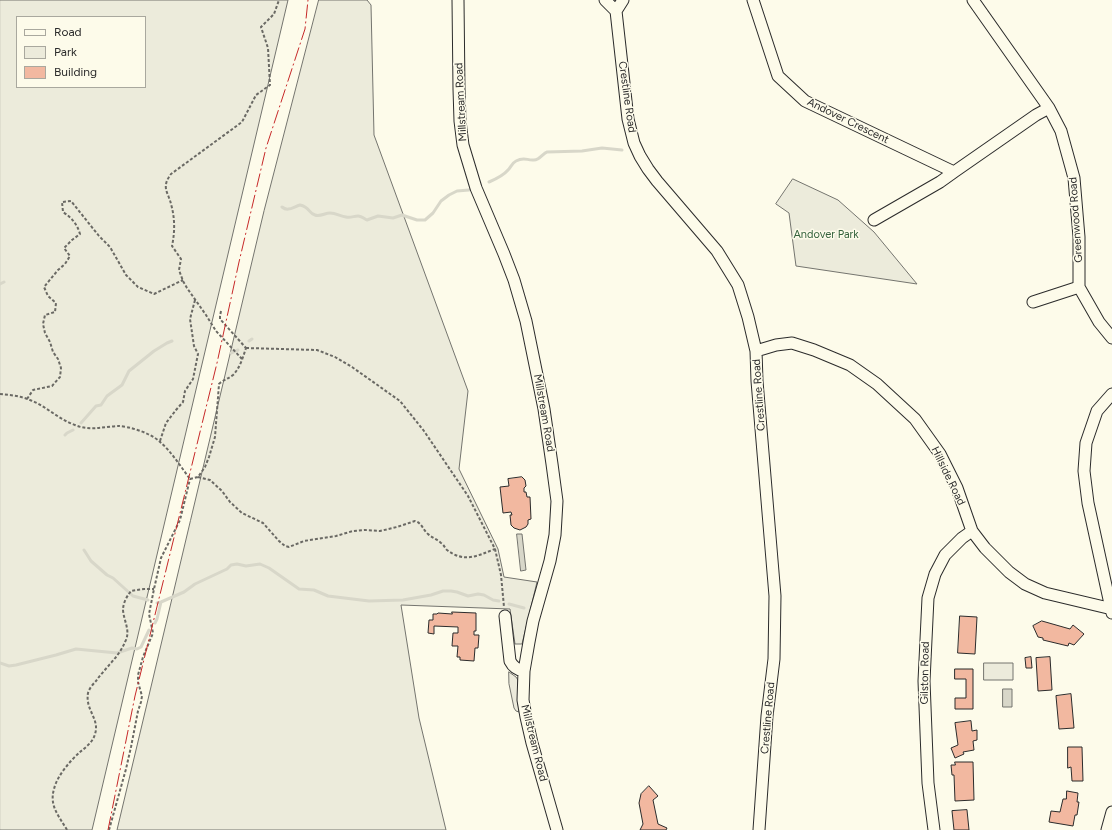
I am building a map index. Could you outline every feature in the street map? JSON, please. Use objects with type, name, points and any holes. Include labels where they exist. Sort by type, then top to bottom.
[{"type":"street","name":"Millstream Road","points":[[458,0],[460,122],[463,145],[476,188],[514,280],[526,321],[544,409],[557,501],[553,549],[533,621],[524,671],[523,700],[532,743],[558,830]]},
{"type":"street","points":[[606,0],[616,11],[623,0]]},
{"type":"street","name":"Andover Crescent","points":[[753,0],[778,76],[804,101],[954,172]]},
{"type":"street","name":"Greenwood Road","points":[[973,0],[1049,108],[1061,131],[1074,178],[1079,237],[1079,287],[1099,322],[1112,338]]},
{"type":"street","name":"Crestline Road","points":[[616,11],[628,119],[634,143],[640,156],[657,182],[717,251],[738,285],[748,317],[756,351],[757,381],[775,596],[774,659],[767,716],[759,830]]},
{"type":"street","points":[[874,220],[940,182],[1049,108]]},
{"type":"street","points":[[1033,302],[1079,287]]},
{"type":"street","name":"Hillside Road","points":[[756,351],[776,345],[792,343],[814,350],[850,365],[877,384],[915,419],[940,454],[957,488],[972,531],[985,548],[1009,572],[1025,584],[1045,593],[1112,610]]},
{"type":"street","points":[[1112,394],[1097,411],[1086,443],[1084,470],[1088,504],[1112,610]]},
{"type":"street","name":"Gilston Road","points":[[934,830],[928,783],[924,681],[928,598],[935,574],[945,555],[962,538],[972,531]]},
{"type":"street","points":[[505,616],[510,661],[516,669],[524,671]]},
{"type":"street","points":[[1107,830],[1112,812]]},
{"type":"path","points":[[242,358],[216,331],[183,280],[179,270],[181,259],[172,246],[174,232],[171,203],[166,189],[167,181],[171,174],[242,122],[256,95],[270,85],[268,48],[261,27],[274,14],[279,0]]},
{"type":"path","points":[[27,399],[32,390],[52,386],[60,377],[61,368],[45,333],[43,324],[45,315],[55,312],[56,303],[48,296],[44,287],[65,264],[70,256],[64,248],[80,234],[78,225],[63,212],[62,202],[71,201],[75,204],[99,236],[110,247],[126,275],[138,287],[154,294],[183,280]]},
{"type":"path","points":[[160,441],[166,423],[183,402],[185,391],[193,379],[198,354],[194,346],[190,319],[195,300]]},
{"type":"path","points":[[221,311],[220,319],[246,348],[317,350],[335,357],[352,367],[400,401],[424,432],[468,496],[494,549],[501,574],[505,616]]},
{"type":"path","points":[[198,477],[205,467],[215,437],[219,384],[232,375],[246,348]]},
{"type":"path","points":[[0,394],[27,399],[46,408],[65,421],[76,426],[86,428],[119,426],[127,427],[146,434],[160,441],[190,479]]},
{"type":"path","points":[[190,479],[198,477],[210,480],[242,513],[263,522],[279,541],[289,548],[304,541],[336,536],[353,531],[380,531],[415,521],[446,549],[459,556],[474,558],[494,549]]},
{"type":"path","points":[[109,830],[133,741],[141,702],[142,696],[138,682],[138,675],[143,657],[153,633],[150,614],[161,558],[180,520],[190,479]]},
{"type":"path","points":[[67,830],[52,803],[54,789],[62,772],[78,753],[90,743],[95,735],[96,727],[94,718],[89,710],[87,701],[88,692],[125,643],[128,634],[123,610],[127,596],[131,591],[154,589]]},
{"type":"green space","points":[[0,0],[288,0],[92,830],[0,830]]},
{"type":"green space","points":[[319,0],[367,0],[371,5],[374,135],[468,391],[459,469],[498,549],[504,577],[537,582],[522,644],[515,644],[510,609],[401,605],[419,718],[446,830],[117,830],[264,211]]},
{"type":"green space","name":"Andover Park","points":[[793,179],[838,200],[874,232],[917,284],[796,266],[789,213],[776,204]]},
{"type":"green space","points":[[984,663],[1013,663],[1013,680],[984,680]]},
{"type":"shaded area","points":[[517,534],[522,534],[526,570],[521,571]]},
{"type":"shaded area","points":[[509,672],[518,680],[519,712],[514,708],[509,684]]},
{"type":"shaded area","points":[[1003,689],[1012,689],[1012,707],[1003,707]]},
{"type":"building","points":[[522,477],[525,480],[526,486],[524,488],[524,492],[526,492],[527,497],[530,497],[531,519],[528,520],[526,527],[520,530],[511,525],[511,512],[503,513],[500,487],[509,486],[508,479]]},
{"type":"building","points":[[452,612],[476,613],[476,631],[474,631],[474,635],[479,635],[478,648],[475,648],[474,661],[460,660],[460,657],[457,657],[458,646],[452,646],[453,633],[458,633],[458,627],[434,626],[434,634],[428,633],[429,620],[433,620],[433,614],[452,614]]},
{"type":"building","points":[[960,616],[977,617],[975,654],[958,653]]},
{"type":"building","points":[[1042,621],[1070,629],[1073,625],[1084,634],[1074,645],[1069,643],[1068,646],[1043,640],[1043,638],[1038,637],[1033,626]]},
{"type":"building","points":[[1031,657],[1032,668],[1026,668],[1025,658]]},
{"type":"building","points":[[1050,657],[1052,690],[1038,691],[1036,658]]},
{"type":"building","points":[[955,669],[973,669],[973,709],[955,709],[955,698],[966,698],[966,679],[955,679]]},
{"type":"building","points":[[1071,694],[1074,728],[1059,729],[1056,696]]},
{"type":"building","points":[[971,721],[972,731],[977,730],[977,740],[973,741],[974,750],[963,752],[964,754],[955,758],[951,748],[958,745],[955,723]]},
{"type":"building","points":[[1068,747],[1082,747],[1083,781],[1072,781],[1071,767],[1068,768]]},
{"type":"building","points":[[955,762],[973,762],[974,800],[955,801],[954,775],[952,775],[951,765],[955,765]]},
{"type":"building","points":[[649,786],[658,796],[653,800],[658,824],[667,828],[666,830],[640,830],[643,824],[639,803],[641,794]]},
{"type":"building","points":[[1067,791],[1078,793],[1077,802],[1079,802],[1077,815],[1075,815],[1073,826],[1049,822],[1051,811],[1060,812],[1063,799],[1066,799]]},
{"type":"building","points":[[967,810],[969,830],[954,830],[952,811]]},
{"type":"waterway","points":[[489,182],[504,174],[516,161],[522,159],[536,160],[547,152],[582,151],[602,148],[622,150]]},
{"type":"waterway","points":[[282,207],[288,209],[300,205],[306,207],[311,213],[317,215],[332,213],[344,217],[359,216],[367,220],[378,216],[393,218],[402,215],[417,220],[425,220],[433,213],[441,201],[449,195],[457,191],[469,190]]},
{"type":"waterway","points":[[0,284],[4,282]]},
{"type":"waterway","points":[[81,423],[96,406],[101,405],[107,396],[122,385],[129,371],[154,351],[172,341]]},
{"type":"waterway","points":[[231,353],[238,350]]},
{"type":"waterway","points":[[65,435],[73,430]]},
{"type":"waterway","points":[[84,550],[91,561],[133,596],[148,600]]},
{"type":"waterway","points":[[157,603],[184,592],[195,584],[227,569],[231,565],[237,564],[246,566],[260,564],[269,568],[299,589],[314,590],[328,596],[369,601],[403,600],[431,595],[443,591],[451,591],[468,596],[478,594],[484,595],[493,600],[499,601]]},
{"type":"waterway","points":[[155,623],[161,602]]},
{"type":"waterway","points":[[509,604],[524,608]]},
{"type":"waterway","points":[[0,663],[9,666],[16,665],[76,649],[117,653],[132,648],[137,649],[141,647],[149,630]]},
{"type":"power","points":[[108,830],[135,696],[217,363],[266,148],[305,29],[308,0]]}]
